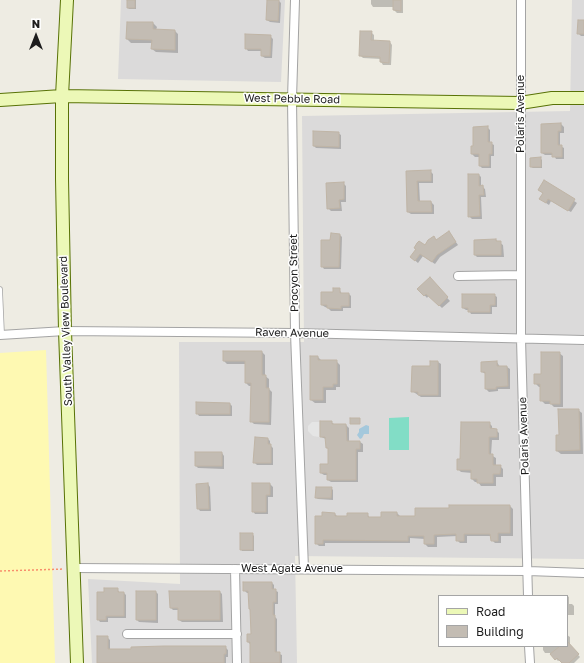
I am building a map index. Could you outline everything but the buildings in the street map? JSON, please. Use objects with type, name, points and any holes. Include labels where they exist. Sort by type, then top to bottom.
[{"type":"main road","name":"South Valley View Boulevard","points":[[67,0],[62,96],[65,331],[77,663]]},
{"type":"main road","name":"West Pebble Road","points":[[0,100],[62,96],[520,103],[552,98],[584,98]]},
{"type":"street","name":"Procyon Street","points":[[296,0],[292,99],[295,333],[304,570]]},
{"type":"street","name":"Polaris Avenue","points":[[521,0],[520,275],[528,595]]},
{"type":"street","points":[[458,276],[520,275]]},
{"type":"street","name":"Raven Avenue","points":[[1,335],[65,331],[295,333],[584,340]]},
{"type":"street","name":"West Agate Avenue","points":[[74,568],[528,571],[584,573]]},
{"type":"street","points":[[235,569],[237,663]]},
{"type":"street","points":[[127,634],[237,634]]},
{"type":"street","points":[[529,647],[530,663]]},
{"type":"lane","points":[[0,289],[1,335]]},
{"type":"path","points":[[0,571],[74,568]]},
{"type":"shaded area","points":[[121,0],[285,0],[281,82],[118,79]]},
{"type":"shaded area","points":[[572,0],[584,0],[584,559],[295,556],[297,663],[92,663],[88,579],[180,584],[179,342],[304,342],[302,116],[570,111]]},
{"type":"shaded area","points":[[312,422],[319,422],[319,437],[313,436],[308,431],[308,426]]},
{"type":"sand","points":[[46,350],[55,663],[0,663],[0,353]]},
{"type":"green space","points":[[409,417],[409,450],[389,450],[389,418]]},
{"type":"water","points":[[366,425],[369,426],[369,434],[364,434],[360,439],[357,435],[359,429]]}]
